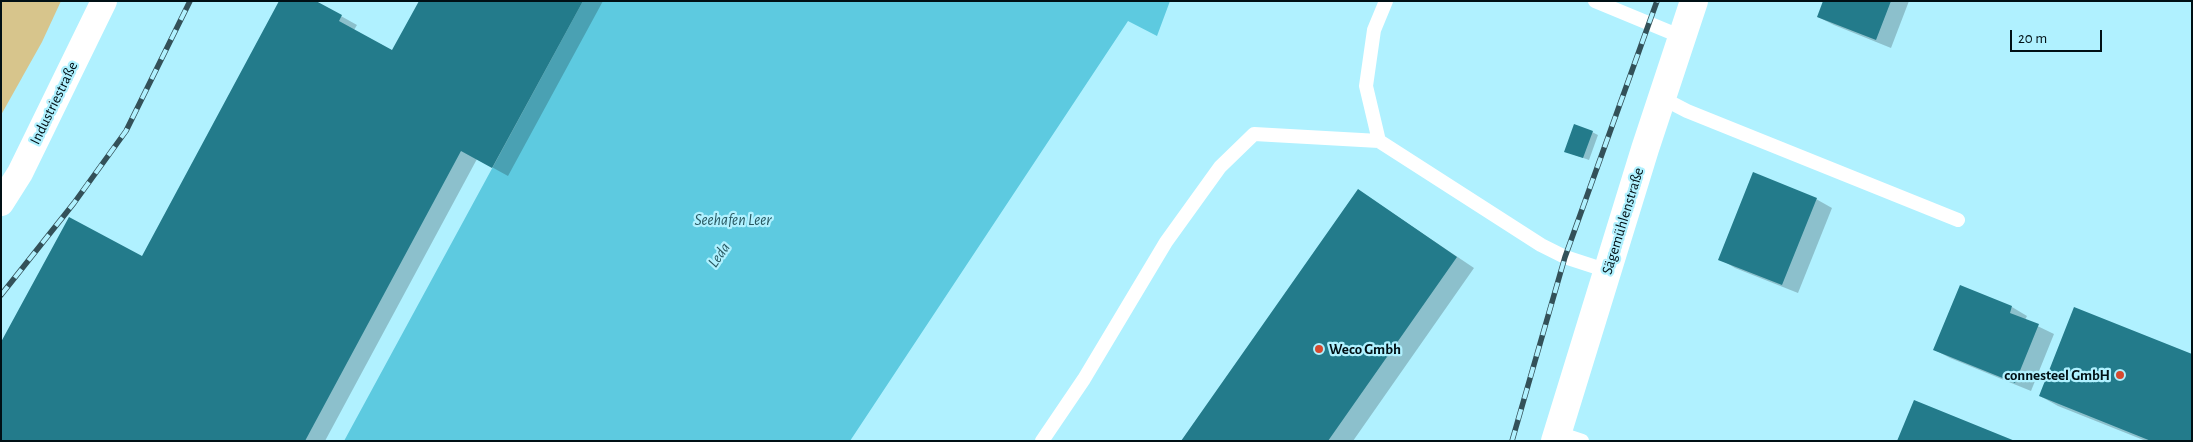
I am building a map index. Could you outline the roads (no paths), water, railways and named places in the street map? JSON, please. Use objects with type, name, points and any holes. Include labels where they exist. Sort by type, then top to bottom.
[{"type":"street","name":"Industriestraße","points":[[1,203],[20,173],[104,1]]},
{"type":"street","name":"Sägemühlenstraße","points":[[1565,438],[1608,271],[1694,1]]},
{"type":"lane","points":[[1379,141],[1366,86],[1374,30],[1386,1]]},
{"type":"lane","points":[[1595,1],[1682,36]]},
{"type":"lane","points":[[1662,98],[1687,111],[1958,220]]},
{"type":"lane","points":[[1042,441],[1084,379],[1166,242],[1220,166],[1254,134],[1379,141],[1541,245],[1565,257],[1608,271]]},
{"type":"water","name":"Seehafen Leer","points":[[583,1],[1170,1],[1157,36],[1128,21],[850,441],[344,441]]},
{"type":"railway","points":[[1,295],[74,203],[126,131],[190,1]]},
{"type":"railway","points":[[1512,441],[1565,257],[1657,1]]},
{"type":"place","name":"Weco Gmbh","points":[[1319,349]]},
{"type":"place","name":"connesteel GmbH","points":[[2120,375]]},
{"type":"water label","name":"Leda","points":[[719,255]]}]
